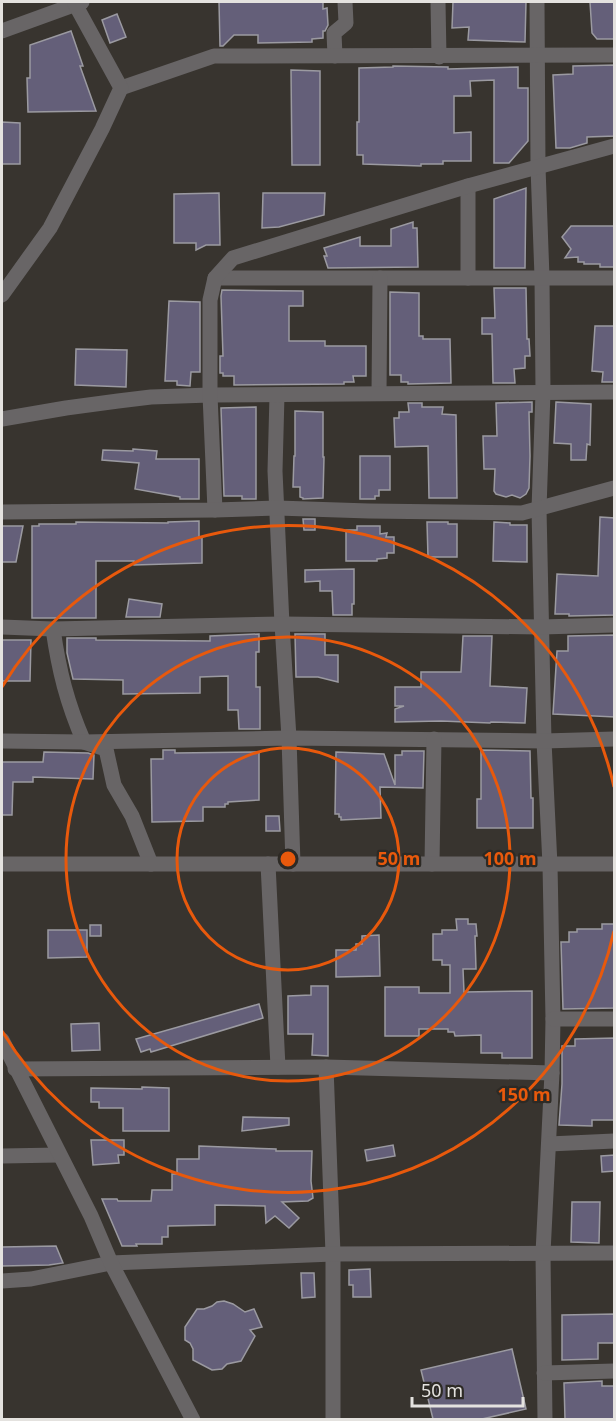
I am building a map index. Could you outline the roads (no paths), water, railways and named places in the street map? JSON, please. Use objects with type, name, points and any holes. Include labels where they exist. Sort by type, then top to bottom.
[{"type":"street","points":[[335,56],[334,33],[346,23],[345,2]]},
{"type":"street","points":[[438,2],[439,57]]},
{"type":"street","points":[[537,2],[543,392],[539,509],[553,1019],[543,1253],[545,1419]]},
{"type":"street","points":[[2,32],[78,3],[121,88]]},
{"type":"street","points":[[2,295],[50,228],[121,88],[214,56],[615,55]]},
{"type":"street","points":[[215,510],[210,395],[210,300],[215,278],[233,258],[468,186],[615,146]]},
{"type":"street","points":[[468,186],[468,278]]},
{"type":"street","points":[[215,278],[615,278]]},
{"type":"street","points":[[379,393],[380,278]]},
{"type":"street","points":[[2,419],[140,398],[210,395],[615,392]]},
{"type":"street","points":[[277,395],[277,508],[290,738],[293,864]]},
{"type":"street","points":[[2,512],[277,508],[522,513],[615,488]]},
{"type":"street","points":[[2,627],[52,629],[282,624],[541,627],[615,625]]},
{"type":"street","points":[[52,629],[61,678],[71,712],[84,742],[106,749],[114,785],[132,816],[151,864]]},
{"type":"street","points":[[2,741],[84,742],[290,738],[544,741],[615,739]]},
{"type":"street","points":[[432,864],[434,739]]},
{"type":"street","points":[[2,864],[615,864]]},
{"type":"street","points":[[268,864],[278,1068]]},
{"type":"street","points":[[553,1019],[615,1019]]},
{"type":"street","points":[[2,1040],[91,1216],[111,1263],[193,1419]]},
{"type":"street","points":[[326,1067],[333,1254],[333,1419]]},
{"type":"street","points":[[15,1068],[326,1067],[552,1073]]},
{"type":"street","points":[[549,1144],[615,1141]]},
{"type":"street","points":[[2,1156],[59,1155]]},
{"type":"street","points":[[2,1281],[31,1279],[111,1263],[333,1254],[615,1253]]},
{"type":"street","points":[[544,1373],[615,1371]]}]
